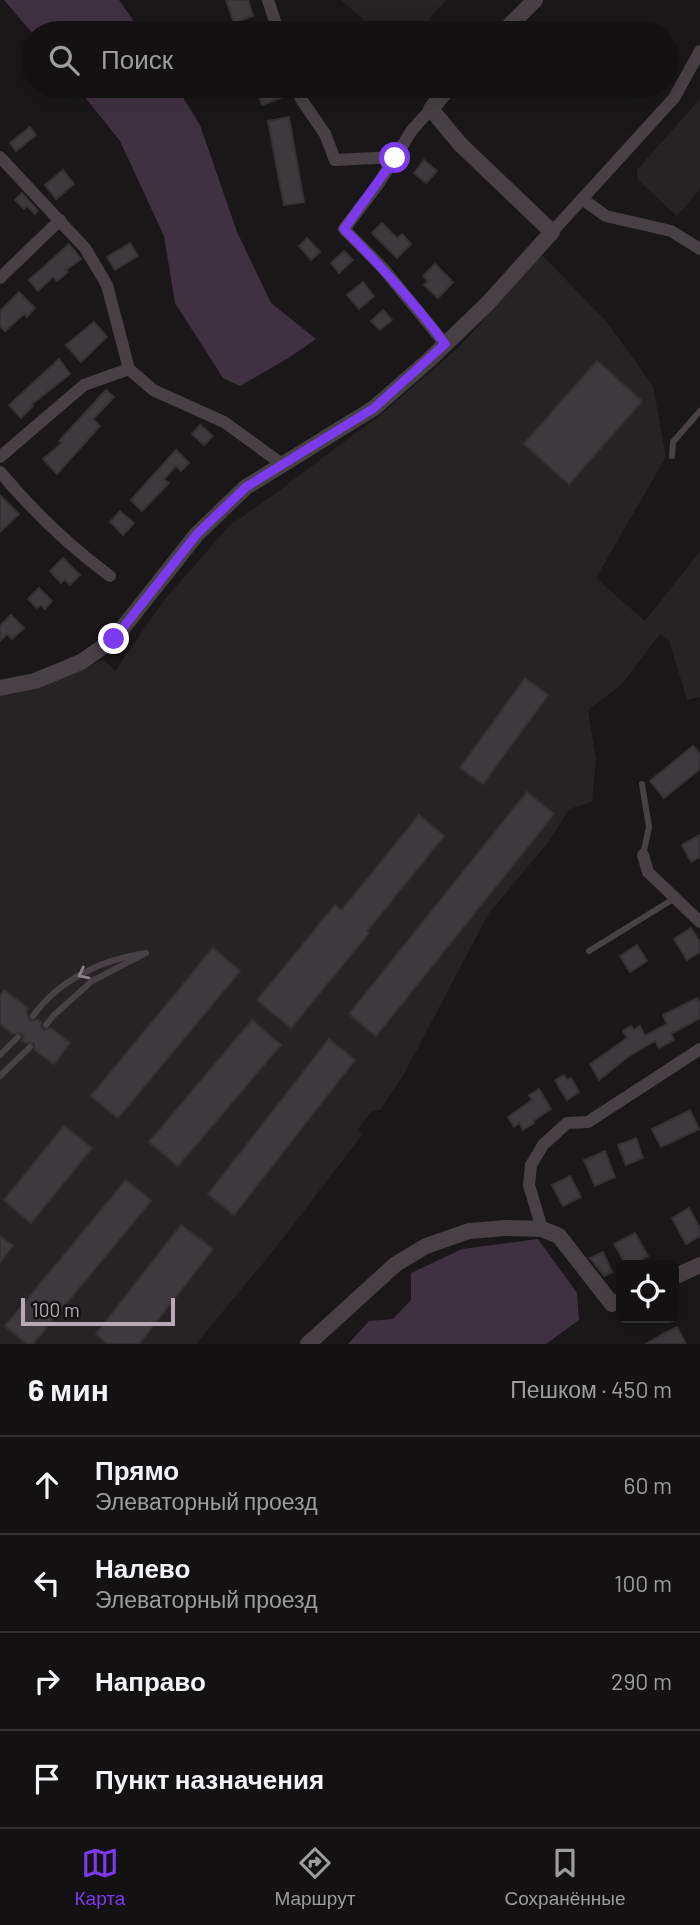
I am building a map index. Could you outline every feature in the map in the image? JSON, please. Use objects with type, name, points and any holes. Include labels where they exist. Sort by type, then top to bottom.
[{"type":"street","points":[[268,0],[275,21]]},
{"type":"street","points":[[514,21],[536,0]]},
{"type":"street","points":[[679,89],[698,56]]},
{"type":"street","points":[[301,98],[325,134],[335,160],[395,158]]},
{"type":"street","points":[[440,98],[412,130],[344,229],[382,267],[425,316],[445,344]]},
{"type":"street","points":[[0,688],[35,681],[81,662],[114,639],[197,534],[246,487],[374,408],[488,303],[674,98]]},
{"type":"street","points":[[430,109],[460,144],[552,232]]},
{"type":"street","points":[[0,157],[85,248],[107,285],[129,369],[153,390],[224,422],[282,464]]},
{"type":"street","points":[[582,199],[606,216],[671,231],[700,249]]},
{"type":"street","points":[[0,278],[60,220]]},
{"type":"street","points":[[0,457],[83,384],[129,369]]},
{"type":"street","points":[[0,472],[78,553],[110,576]]},
{"type":"street","points":[[643,855],[648,872],[700,922]]},
{"type":"street","points":[[542,1228],[529,1185],[531,1165],[543,1145],[567,1123],[588,1122],[700,1049]]},
{"type":"street","points":[[308,1344],[396,1264],[426,1246],[469,1231],[542,1228],[559,1236],[612,1304],[616,1302]]},
{"type":"street","points":[[679,1275],[700,1265]]},
{"type":"lane","points":[[672,456],[673,442],[700,411]]},
{"type":"lane","points":[[642,784],[649,827],[643,855]]},
{"type":"lane","points":[[589,951],[675,898]]},
{"type":"lane","points":[[33,1016],[41,1005],[67,982],[83,972],[146,953],[92,981],[46,1025]]},
{"type":"lane","points":[[0,1055],[18,1037]]},
{"type":"lane","points":[[0,1076],[30,1047]]},
{"type":"shaded area","points":[[4,0],[119,0],[134,21],[22,21]]},
{"type":"shaded area","points":[[341,0],[446,0],[428,21],[365,21]]},
{"type":"shaded area","points":[[86,98],[183,98],[200,125],[237,232],[271,303],[316,339],[240,386],[223,378],[175,303],[164,236],[120,141]]},
{"type":"shaded area","points":[[700,99],[700,189],[677,216],[637,179],[637,170]]},
{"type":"shaded area","points":[[541,254],[606,321],[653,386],[666,457],[596,578],[645,621],[700,551],[700,697],[687,700],[669,640],[660,634],[622,684],[588,710],[596,759],[592,802],[569,809],[549,841],[489,913],[404,1074],[380,1110],[371,1112],[358,1129],[362,1135],[274,1250],[196,1344],[0,1344],[0,696],[14,694],[104,660],[115,671],[165,599],[230,525],[385,411],[460,346]]},
{"type":"shaded area","points":[[538,1239],[577,1293],[579,1320],[546,1344],[348,1344],[369,1321],[393,1319],[411,1300],[411,1273],[462,1249]]},
{"type":"building","points":[[226,0],[248,0],[253,16],[233,21]]},
{"type":"building","points":[[260,98],[281,98],[262,105]]},
{"type":"building","points":[[289,117],[304,202],[284,205],[268,121]]},
{"type":"building","points":[[30,127],[36,135],[16,151],[10,143]]},
{"type":"building","points":[[424,160],[437,171],[426,183],[414,173]]},
{"type":"building","points":[[63,170],[74,184],[56,199],[45,185]]},
{"type":"building","points":[[22,193],[38,211],[35,214],[27,206],[24,209],[15,200]]},
{"type":"building","points":[[382,223],[397,238],[402,234],[411,244],[397,258],[372,233]]},
{"type":"building","points":[[307,238],[320,252],[311,260],[299,246]]},
{"type":"building","points":[[130,243],[138,256],[115,270],[107,257]]},
{"type":"building","points":[[69,244],[81,259],[57,281],[53,277],[38,291],[29,280]]},
{"type":"building","points":[[344,251],[353,260],[339,273],[331,263]]},
{"type":"building","points":[[435,264],[453,282],[438,298],[424,285],[428,281],[423,276]]},
{"type":"building","points":[[363,282],[374,296],[359,309],[347,295]]},
{"type":"building","points":[[19,292],[35,308],[27,317],[24,314],[5,331],[0,326],[0,311]]},
{"type":"building","points":[[383,310],[392,320],[380,330],[371,321]]},
{"type":"building","points":[[94,322],[107,337],[81,362],[66,345]]},
{"type":"building","points":[[59,359],[70,374],[32,404],[21,418],[9,405]]},
{"type":"building","points":[[597,361],[642,401],[569,484],[524,444]]},
{"type":"building","points":[[106,390],[114,397],[93,419],[100,426],[57,474],[43,459],[62,443],[59,441]]},
{"type":"building","points":[[200,425],[213,436],[204,445],[192,434]]},
{"type":"building","points":[[176,450],[189,463],[181,471],[176,466],[164,479],[169,483],[142,511],[131,500]]},
{"type":"building","points":[[0,495],[19,514],[0,532]]},
{"type":"building","points":[[120,511],[134,523],[123,535],[110,522]]},
{"type":"building","points":[[63,558],[80,575],[70,585],[65,579],[61,583],[50,571]]},
{"type":"building","points":[[39,588],[52,601],[45,609],[41,605],[37,608],[28,599]]},
{"type":"building","points":[[11,615],[24,628],[12,639],[7,634],[0,641],[0,626]]},
{"type":"building","points":[[525,678],[548,695],[483,784],[460,768]]},
{"type":"building","points":[[693,746],[700,754],[700,769],[664,798],[650,781]]},
{"type":"building","points":[[527,792],[554,814],[376,1036],[349,1014]]},
{"type":"building","points":[[419,815],[444,836],[291,1028],[257,1000],[335,905],[342,910]]},
{"type":"building","points":[[700,835],[700,857],[691,862],[682,845]]},
{"type":"building","points":[[691,928],[700,942],[700,952],[687,960],[674,939]]},
{"type":"building","points":[[637,945],[647,961],[630,972],[620,956]]},
{"type":"building","points":[[213,948],[240,971],[118,1118],[91,1096]]},
{"type":"building","points":[[4,990],[28,1008],[26,1011],[30,1021],[38,1019],[43,1030],[51,1028],[70,1043],[54,1064],[35,1050],[34,1043],[22,1041],[24,1036],[21,1033],[13,1034],[0,1024],[0,996]]},
{"type":"building","points":[[697,998],[700,1003],[700,1018],[671,1034],[674,1040],[659,1048],[655,1041],[629,1056],[599,1080],[590,1064],[627,1038],[623,1031],[631,1026],[634,1030],[640,1026],[645,1036],[667,1024],[663,1015]]},
{"type":"building","points":[[252,1020],[281,1045],[178,1166],[149,1142]]},
{"type":"building","points":[[329,1039],[355,1060],[234,1215],[208,1194]]},
{"type":"building","points":[[564,1075],[567,1080],[571,1078],[579,1092],[567,1100],[555,1080]]},
{"type":"building","points":[[539,1089],[551,1109],[523,1130],[519,1123],[514,1127],[508,1117],[532,1100],[529,1095]]},
{"type":"building","points":[[690,1110],[699,1129],[661,1147],[652,1129]]},
{"type":"building","points":[[64,1126],[92,1148],[31,1223],[4,1200]]},
{"type":"building","points":[[636,1138],[643,1158],[626,1165],[618,1145]]},
{"type":"building","points":[[605,1151],[615,1177],[595,1186],[584,1160]]},
{"type":"building","points":[[570,1176],[581,1197],[563,1206],[552,1185]]},
{"type":"building","points":[[126,1180],[151,1201],[33,1344],[27,1344],[5,1326]]},
{"type":"building","points":[[689,1208],[700,1228],[700,1236],[686,1244],[672,1218]]},
{"type":"building","points":[[181,1225],[213,1249],[139,1344],[108,1344],[96,1334]]},
{"type":"building","points":[[635,1233],[648,1256],[640,1260],[623,1260],[614,1244]]},
{"type":"building","points":[[0,1236],[13,1246],[0,1262]]},
{"type":"building","points":[[603,1252],[612,1272],[604,1276],[590,1258]]},
{"type":"building","points":[[677,1327],[686,1344],[646,1344],[663,1334]]},
{"type":"route","points":[[114,639],[197,534],[246,487],[374,408],[445,344],[425,316],[382,267],[344,229],[395,158]]}]
